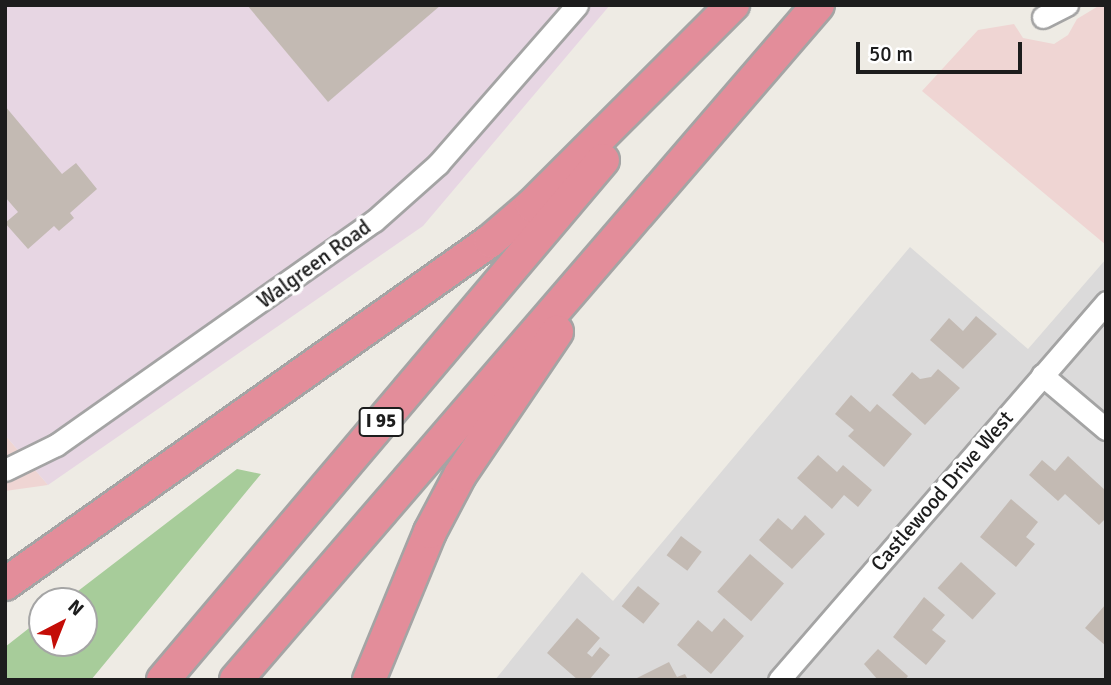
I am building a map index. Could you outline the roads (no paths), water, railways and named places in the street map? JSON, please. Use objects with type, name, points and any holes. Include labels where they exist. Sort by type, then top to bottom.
[{"type":"highway","points":[[5,584],[480,249],[532,205],[734,5]]},
{"type":"highway","name":"I 95","points":[[163,680],[734,5]]},
{"type":"highway","name":"I 95","points":[[236,680],[504,366],[639,216],[818,5]]},
{"type":"highway","points":[[369,680],[430,532],[460,475],[639,216]]},
{"type":"street","name":"Walgreen Road","points":[[5,470],[56,445],[374,221],[438,164],[577,5]]},
{"type":"street","points":[[1043,17],[1067,5]]},
{"type":"street","name":"Castlewood Drive West","points":[[779,680],[1106,302]]},
{"type":"street","points":[[1042,375],[1106,429]]}]
